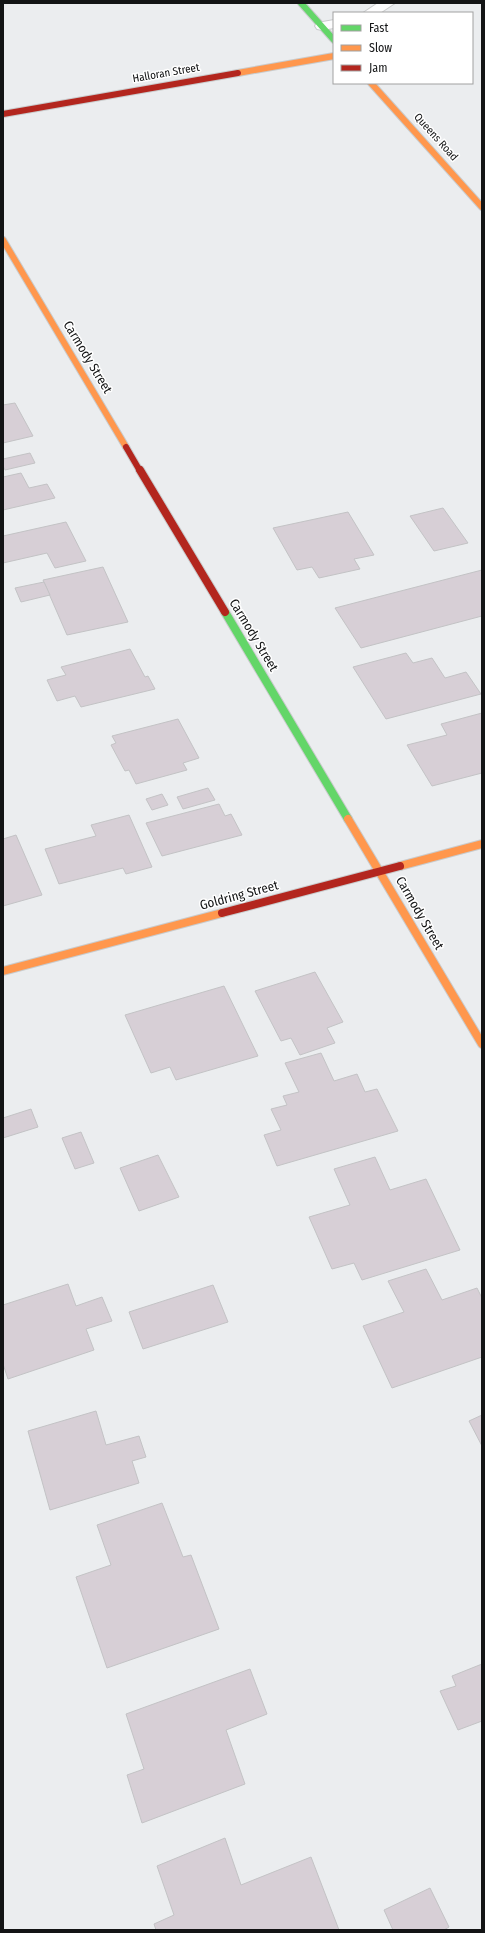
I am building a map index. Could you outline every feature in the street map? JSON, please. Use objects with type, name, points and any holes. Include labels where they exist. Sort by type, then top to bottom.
[{"type":"street","points":[[301,3],[328,25],[333,38]]},
{"type":"street","points":[[372,12],[388,3]]},
{"type":"street","name":"Halloran Street","points":[[3,114],[333,56]]},
{"type":"street","name":"Queens Road","points":[[372,84],[482,207]]},
{"type":"street","name":"Carmody Street","points":[[3,240],[482,1044]]},
{"type":"street","name":"Goldring Street","points":[[3,971],[482,844]]},
{"type":"building","points":[[15,403],[33,436],[3,443],[3,405]]},
{"type":"building","points":[[30,453],[35,463],[5,470],[3,466],[3,459]]},
{"type":"building","points":[[21,473],[29,488],[47,484],[55,498],[3,510],[3,477]]},
{"type":"building","points":[[443,508],[468,543],[434,551],[410,516]]},
{"type":"building","points":[[348,512],[374,555],[354,559],[360,569],[319,578],[312,567],[297,570],[273,528]]},
{"type":"building","points":[[66,522],[86,561],[55,568],[47,553],[3,563],[3,536]]},
{"type":"building","points":[[103,567],[128,622],[67,635],[43,580]]},
{"type":"building","points":[[482,570],[482,616],[361,648],[335,608]]},
{"type":"building","points":[[44,582],[50,595],[21,602],[15,588]]},
{"type":"building","points":[[130,649],[145,677],[148,676],[155,689],[81,707],[75,696],[57,701],[47,680],[66,675],[61,667]]},
{"type":"building","points":[[406,653],[413,663],[432,658],[445,678],[466,672],[481,694],[386,719],[353,667]]},
{"type":"building","points":[[482,713],[482,773],[432,786],[407,745],[447,735],[441,724]]},
{"type":"building","points":[[178,719],[199,758],[183,763],[187,770],[136,784],[129,770],[125,771],[111,745],[116,743],[112,736]]},
{"type":"building","points":[[208,788],[215,800],[183,809],[177,797]]},
{"type":"building","points":[[162,794],[168,805],[152,810],[146,799]]},
{"type":"building","points":[[219,804],[225,816],[231,814],[242,835],[162,856],[146,823]]},
{"type":"building","points":[[129,815],[152,867],[126,874],[123,868],[59,884],[45,849],[96,836],[91,825]]},
{"type":"building","points":[[16,835],[42,895],[3,906],[3,839]]},
{"type":"building","points":[[315,972],[343,1022],[327,1028],[335,1043],[300,1055],[291,1038],[281,1041],[255,991]]},
{"type":"building","points":[[224,986],[258,1056],[176,1080],[170,1067],[151,1073],[125,1015]]},
{"type":"building","points":[[321,1053],[334,1081],[357,1074],[365,1092],[377,1089],[398,1131],[277,1166],[264,1135],[281,1130],[271,1109],[287,1105],[283,1096],[299,1092],[285,1063]]},
{"type":"building","points":[[31,1109],[38,1127],[3,1138],[3,1118]]},
{"type":"building","points":[[81,1132],[94,1163],[75,1169],[62,1138]]},
{"type":"building","points":[[158,1155],[179,1197],[139,1211],[120,1168]]},
{"type":"building","points":[[375,1157],[390,1190],[426,1179],[460,1250],[362,1280],[354,1263],[332,1269],[309,1217],[350,1205],[334,1169]]},
{"type":"building","points":[[426,1269],[442,1300],[477,1288],[482,1298],[482,1357],[392,1388],[363,1326],[404,1312],[388,1281]]},
{"type":"building","points":[[68,1284],[76,1306],[102,1297],[112,1321],[86,1329],[94,1350],[8,1379],[3,1364],[3,1305]]},
{"type":"building","points":[[213,1285],[228,1322],[143,1349],[129,1312]]},
{"type":"building","points":[[96,1411],[106,1445],[139,1436],[146,1457],[132,1461],[139,1483],[50,1510],[28,1431]]},
{"type":"building","points":[[482,1415],[482,1446],[469,1421]]},
{"type":"building","points":[[162,1503],[183,1557],[191,1555],[219,1629],[107,1668],[76,1577],[111,1565],[97,1525]]},
{"type":"building","points":[[482,1664],[482,1721],[458,1730],[440,1691],[456,1686],[452,1676]]},
{"type":"building","points":[[250,1669],[267,1714],[226,1730],[245,1784],[142,1823],[127,1775],[144,1769],[126,1714]]},
{"type":"building","points":[[225,1838],[241,1885],[311,1857],[339,1930],[156,1930],[154,1924],[174,1915],[157,1866]]},
{"type":"building","points":[[430,1888],[449,1927],[444,1930],[393,1930],[384,1910]]},
{"type":"traffic: fast","points":[[301,3],[333,39]]},
{"type":"traffic: fast","points":[[225,612],[348,819]]},
{"type":"traffic: slow","points":[[238,73],[333,56]]},
{"type":"traffic: slow","points":[[372,84],[482,207]]},
{"type":"traffic: slow","points":[[3,240],[126,447]]},
{"type":"traffic: slow","points":[[348,819],[482,1044]]},
{"type":"traffic: slow","points":[[400,866],[482,844]]},
{"type":"traffic: slow","points":[[3,971],[222,913]]},
{"type":"traffic: jam","points":[[3,114],[238,73]]},
{"type":"traffic: jam","points":[[126,447],[225,612]]},
{"type":"traffic: jam","points":[[222,913],[400,866]]}]
